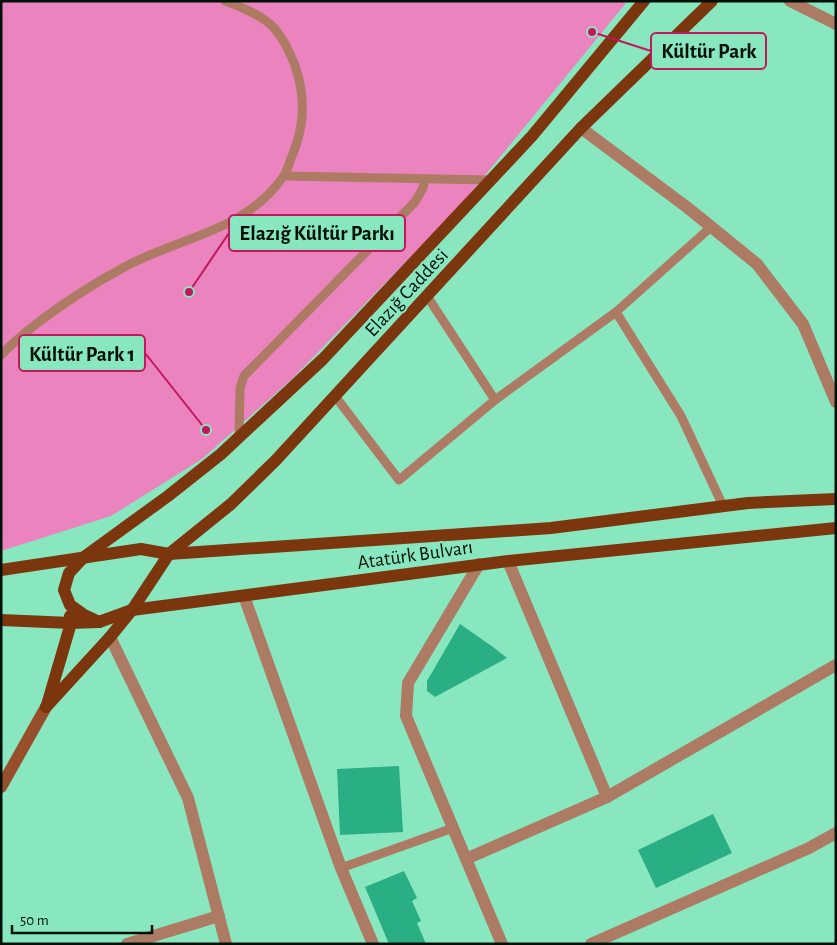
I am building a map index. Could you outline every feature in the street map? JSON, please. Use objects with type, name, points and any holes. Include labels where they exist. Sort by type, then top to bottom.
[{"type":"main road","points":[[46,707],[70,623],[70,605],[64,590],[69,573],[84,557],[168,496],[221,454],[323,359],[532,136],[644,1]]},
{"type":"main road","name":"Elazığ Caddesi","points":[[46,707],[132,610],[169,554],[231,504],[276,460],[581,128],[712,1]]},
{"type":"main road","name":"Atatürk Bulvarı","points":[[1,570],[141,549],[169,554],[551,528],[748,503],[836,499]]},
{"type":"main road","name":"Atatürk Bulvarı","points":[[1,620],[70,623],[99,622],[132,610],[479,564],[836,528]]},
{"type":"main road","points":[[70,605],[84,616],[99,622]]},
{"type":"street","points":[[790,1],[836,24]]},
{"type":"street","points":[[581,128],[757,264],[803,324],[836,402]]},
{"type":"street","points":[[508,561],[607,797]]},
{"type":"street","points":[[479,564],[408,683],[406,716],[502,944]]},
{"type":"street","points":[[244,596],[341,868],[373,944]]},
{"type":"street","points":[[110,637],[188,798],[226,944]]},
{"type":"street","points":[[466,859],[607,797],[836,665]]},
{"type":"street","points":[[1,787],[46,707]]},
{"type":"street","points":[[591,944],[810,848],[836,834]]},
{"type":"street","points":[[128,944],[219,916]]},
{"type":"lane","points":[[1,355],[12,344],[59,308],[121,269],[158,250],[213,232],[246,214],[284,176],[295,149],[303,117],[302,94],[295,61],[274,28],[245,8],[225,1]]},
{"type":"lane","points":[[284,176],[491,180]]},
{"type":"lane","points":[[238,437],[240,388],[244,376],[414,202],[423,188],[425,179]]},
{"type":"lane","points":[[335,396],[399,480],[495,400],[616,312],[711,227]]},
{"type":"lane","points":[[427,296],[495,400]]},
{"type":"lane","points":[[616,312],[681,416],[723,506]]},
{"type":"lane","points":[[341,868],[453,828]]},
{"type":"shaded area","points":[[1,1],[620,1],[626,3],[460,206],[293,378],[202,459],[111,516],[1,551]]},
{"type":"building","points":[[460,624],[507,658],[435,697],[427,691],[427,681]]},
{"type":"building","points":[[399,766],[403,832],[340,835],[337,769]]},
{"type":"building","points":[[713,814],[732,853],[656,888],[638,850]]},
{"type":"building","points":[[404,871],[417,898],[412,901],[421,921],[417,923],[426,944],[389,944],[365,887]]},
{"type":"place","name":"Kültür Park","points":[[592,32]]},
{"type":"place","name":"Elazığ Kültür Parkı","points":[[189,292]]},
{"type":"place","name":"Kültür Park 1","points":[[206,430]]}]
